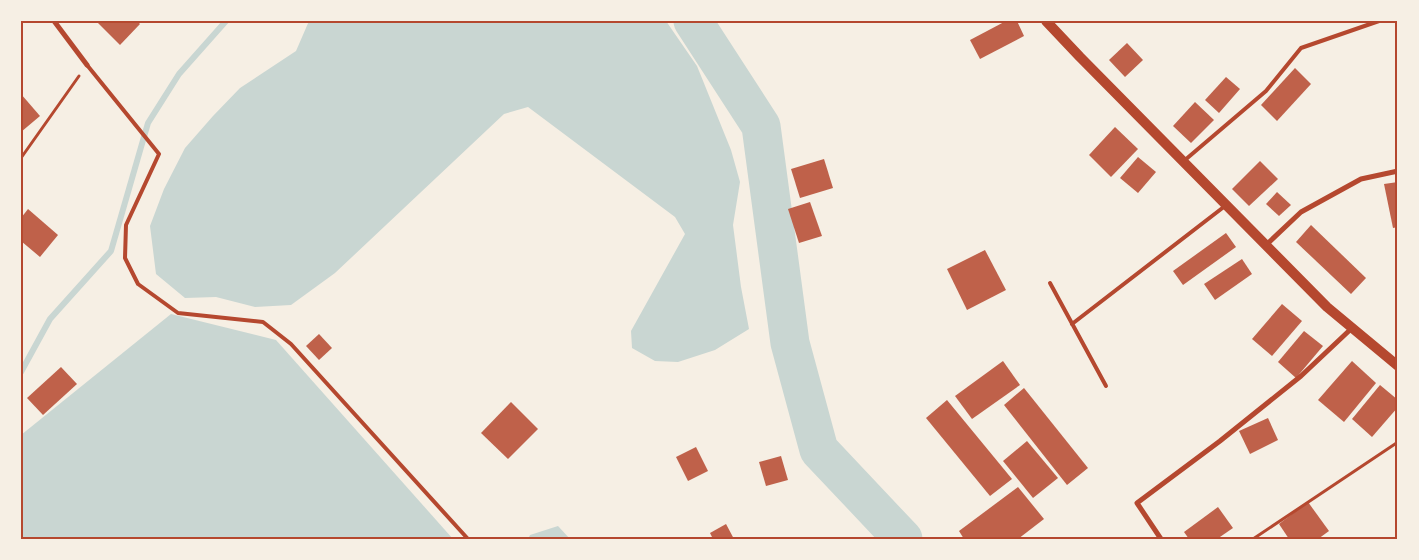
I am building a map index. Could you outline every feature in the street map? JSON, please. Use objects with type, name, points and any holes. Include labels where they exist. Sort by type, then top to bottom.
[{"type":"main road","points":[[1046,21],[1327,307],[1398,366]]},
{"type":"street","points":[[54,21],[87,65]]},
{"type":"street","points":[[1266,245],[1301,212],[1361,179],[1398,171]]},
{"type":"street","points":[[1161,539],[1137,503],[1220,441],[1301,376],[1352,328]]},
{"type":"lane","points":[[1183,161],[1266,91],[1302,48],[1379,21]]},
{"type":"lane","points":[[87,65],[159,154],[126,225],[124,258],[138,284],[178,313],[263,322],[291,344],[468,539]]},
{"type":"lane","points":[[1072,324],[1226,205]]},
{"type":"lane","points":[[1050,283],[1106,386]]},
{"type":"path","points":[[21,158],[87,65]]},
{"type":"path","points":[[1253,539],[1398,442]]},
{"type":"shaded area","points":[[309,21],[666,21],[697,66],[731,150],[740,182],[733,225],[741,287],[749,329],[715,350],[678,362],[655,361],[632,348],[631,331],[685,234],[675,217],[528,107],[504,114],[335,273],[291,305],[255,307],[216,297],[185,298],[156,274],[150,226],[164,189],[185,148],[240,88],[296,51]]},
{"type":"shaded area","points":[[171,314],[276,340],[453,539],[21,539],[21,435]]},
{"type":"shaded area","points":[[558,526],[570,539],[528,539],[530,535]]},
{"type":"building","points":[[96,21],[137,21],[140,24],[120,45]]},
{"type":"building","points":[[1006,21],[1017,21],[1024,36],[980,59],[970,40]]},
{"type":"building","points":[[1127,43],[1143,60],[1125,77],[1109,60]]},
{"type":"building","points":[[1295,68],[1311,84],[1277,121],[1261,105]]},
{"type":"building","points":[[1226,77],[1240,89],[1219,113],[1205,100]]},
{"type":"building","points":[[21,94],[40,116],[21,132]]},
{"type":"building","points":[[1195,102],[1214,120],[1191,143],[1173,126]]},
{"type":"building","points":[[1115,127],[1138,149],[1111,177],[1089,155]]},
{"type":"building","points":[[1138,157],[1156,172],[1138,193],[1120,178]]},
{"type":"building","points":[[824,159],[833,188],[800,198],[791,169]]},
{"type":"building","points":[[1260,161],[1278,179],[1249,206],[1232,189]]},
{"type":"building","points":[[1398,182],[1398,227],[1393,228],[1384,184]]},
{"type":"building","points":[[1277,192],[1291,205],[1279,216],[1266,204]]},
{"type":"building","points":[[810,202],[822,236],[799,243],[788,209]]},
{"type":"building","points":[[28,209],[58,235],[40,257],[21,241],[21,218]]},
{"type":"building","points":[[1311,225],[1366,278],[1351,294],[1296,242]]},
{"type":"building","points":[[1226,233],[1236,247],[1183,285],[1173,271]]},
{"type":"building","points":[[985,250],[1006,290],[967,310],[947,269]]},
{"type":"building","points":[[1242,259],[1252,274],[1215,300],[1204,284]]},
{"type":"building","points":[[1282,304],[1302,321],[1272,356],[1252,339]]},
{"type":"building","points":[[1304,331],[1323,346],[1296,378],[1278,362]]},
{"type":"building","points":[[319,334],[332,348],[319,360],[306,346]]},
{"type":"building","points":[[1003,361],[1020,385],[972,419],[955,396]]},
{"type":"building","points":[[1352,361],[1376,383],[1344,422],[1318,400]]},
{"type":"building","points":[[61,367],[77,384],[43,415],[27,398]]},
{"type":"building","points":[[1380,385],[1398,400],[1398,407],[1372,437],[1352,419]]},
{"type":"building","points":[[1024,388],[1088,468],[1067,485],[1004,405]]},
{"type":"building","points":[[947,400],[1012,479],[990,496],[926,418]]},
{"type":"building","points":[[511,402],[538,429],[508,459],[481,433]]},
{"type":"building","points":[[1268,418],[1278,440],[1250,454],[1239,431]]},
{"type":"building","points":[[1027,441],[1058,478],[1033,498],[1003,461]]},
{"type":"building","points":[[696,447],[708,471],[688,481],[676,457]]},
{"type":"building","points":[[781,456],[788,480],[766,486],[759,462]]},
{"type":"building","points":[[1018,487],[1044,519],[1018,539],[964,539],[959,531]]},
{"type":"building","points":[[1308,502],[1329,531],[1318,539],[1289,539],[1279,524]]},
{"type":"building","points":[[1218,507],[1233,528],[1217,539],[1189,539],[1184,532]]},
{"type":"building","points":[[726,524],[734,539],[713,539],[710,533]]},
{"type":"waterway","points":[[21,372],[50,319],[111,251],[148,123],[179,74],[226,21]]},
{"type":"waterway","points":[[693,21],[761,126],[790,343],[819,450],[903,539]]}]
